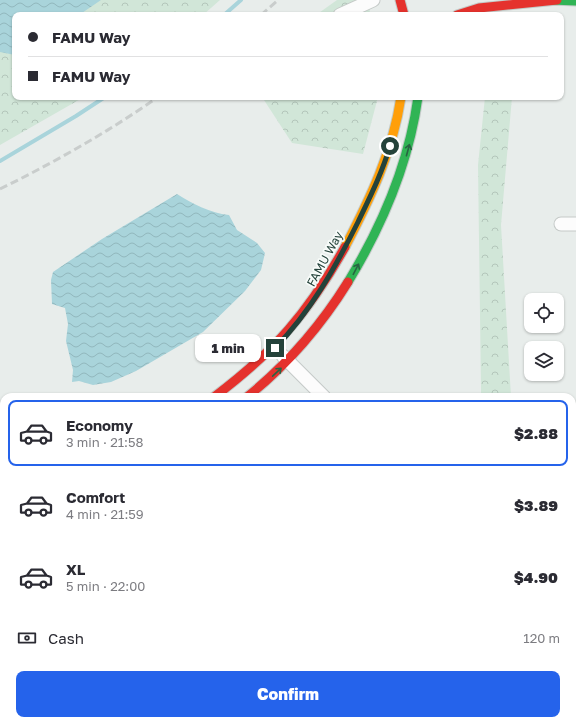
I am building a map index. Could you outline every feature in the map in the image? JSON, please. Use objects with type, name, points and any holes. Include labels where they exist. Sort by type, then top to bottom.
[{"type":"street","points":[[347,12],[374,0]]},
{"type":"street","points":[[400,0],[403,12]]},
{"type":"street","points":[[552,0],[576,1]]},
{"type":"street","points":[[466,12],[479,8],[557,0]]},
{"type":"street","points":[[455,12],[457,4]]},
{"type":"street","name":"FAMU Way","points":[[220,393],[243,376],[275,348],[292,330],[316,298],[344,250],[382,170],[393,134],[400,100]]},
{"type":"street","points":[[252,393],[288,361],[330,312],[346,288],[366,251],[394,189],[404,162],[414,126],[418,100]]},
{"type":"street","points":[[561,224],[576,224]]},
{"type":"street","points":[[275,348],[320,393]]},
{"type":"green space","points":[[0,0],[220,0],[206,12],[12,12],[12,100],[79,100],[0,145]]},
{"type":"green space","points":[[337,0],[369,0],[370,12],[320,12]]},
{"type":"green space","points":[[264,100],[377,100],[363,154],[292,143]]},
{"type":"green space","points":[[485,100],[512,100],[501,225],[511,393],[481,393],[478,165]]},
{"type":"water","points":[[0,0],[101,0],[83,12],[12,12],[12,54],[0,52]]},
{"type":"water","points":[[177,194],[202,208],[229,215],[237,230],[257,243],[265,253],[261,270],[245,291],[203,332],[136,371],[111,382],[93,385],[79,381],[72,382],[73,370],[66,341],[68,324],[65,308],[52,304],[51,280],[53,272],[102,239]]},
{"type":"waterway","points":[[227,12],[241,0]]},
{"type":"waterway","points":[[0,161],[100,100]]},
{"type":"railway","points":[[264,12],[278,0]]},
{"type":"railway","points":[[0,189],[81,146],[153,100]]},
{"type":"traffic: fast","points":[[552,0],[576,1]]},
{"type":"traffic: fast","points":[[348,282],[383,216],[401,170],[414,122],[418,100]]},
{"type":"traffic: slow","points":[[345,247],[372,193],[386,156],[400,100]]},
{"type":"traffic: jam","points":[[400,0],[403,12]]},
{"type":"traffic: jam","points":[[466,12],[479,8],[557,0]]},
{"type":"traffic: jam","points":[[219,393],[255,363],[288,330],[318,292],[345,247]]},
{"type":"traffic: jam","points":[[252,393],[290,358],[315,329],[348,282]]},
{"type":"route","points":[[275,348],[292,330],[309,308],[332,273],[372,192],[382,170],[390,146]]}]
